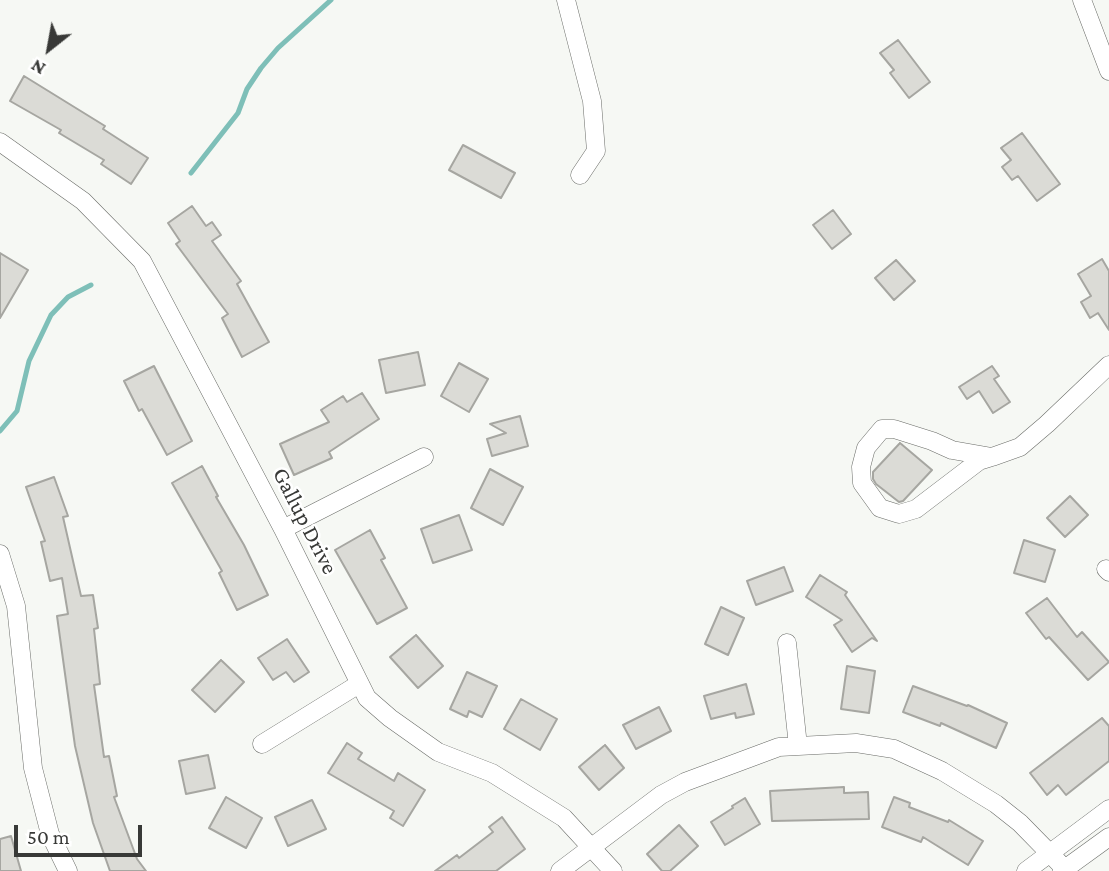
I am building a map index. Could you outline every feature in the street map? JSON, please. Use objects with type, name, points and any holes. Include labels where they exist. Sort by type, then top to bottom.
[{"type":"street","points":[[566,0],[592,101],[596,150],[580,175]]},
{"type":"street","points":[[1082,0],[1109,71]]},
{"type":"street","name":"Gallup Drive","points":[[3,150],[83,201],[142,261],[283,529],[367,698],[438,752],[492,773],[564,818],[613,871]]},
{"type":"street","points":[[992,457],[952,450],[894,429],[883,429],[866,447],[861,467],[862,483],[880,508],[899,514],[916,509],[979,461],[992,457],[1020,447],[1109,365]]},
{"type":"street","points":[[283,529],[424,457]]},
{"type":"street","points":[[0,554],[16,606],[33,768],[50,834],[68,871]]},
{"type":"street","points":[[788,643],[798,746]]},
{"type":"street","points":[[262,744],[359,684]]},
{"type":"street","points":[[560,871],[661,795],[685,782],[779,747],[856,743],[894,749],[942,771],[996,804],[1020,823],[1065,870],[1109,836]]},
{"type":"street","points":[[1026,871],[1109,809]]},
{"type":"building","points":[[898,40],[930,82],[909,98],[890,73],[894,70],[880,53]]},
{"type":"building","points":[[24,76],[105,126],[103,129],[148,158],[131,184],[101,164],[104,160],[59,133],[61,130],[10,101]]},
{"type":"building","points":[[1022,133],[1060,184],[1037,201],[1018,176],[1012,180],[1002,167],[1011,160],[1001,148]]},
{"type":"building","points":[[463,145],[515,173],[501,198],[449,170]]},
{"type":"building","points":[[192,206],[206,226],[212,222],[221,235],[212,241],[241,281],[237,284],[269,342],[242,357],[222,318],[228,314],[176,244],[180,241],[168,223]]},
{"type":"building","points":[[833,210],[851,234],[832,249],[813,225]]},
{"type":"building","points":[[0,253],[28,270],[0,318]]},
{"type":"building","points":[[1102,259],[1109,271],[1109,330],[1098,313],[1090,318],[1081,302],[1091,296],[1078,274]]},
{"type":"building","points":[[896,260],[915,281],[894,300],[875,278]]},
{"type":"building","points":[[418,352],[425,385],[386,393],[379,360]]},
{"type":"building","points":[[459,363],[488,379],[469,412],[441,396]]},
{"type":"building","points":[[154,366],[192,441],[167,455],[142,409],[139,411],[124,381]]},
{"type":"building","points":[[992,366],[999,376],[994,379],[1010,402],[993,413],[979,391],[967,399],[959,387]]},
{"type":"building","points":[[362,393],[379,419],[329,452],[332,458],[294,475],[280,444],[329,422],[321,410],[343,396],[347,402]]},
{"type":"building","points":[[520,416],[528,446],[492,456],[487,439],[506,433],[490,424]]},
{"type":"building","points":[[900,443],[932,470],[899,502],[876,484],[873,472]]},
{"type":"building","points":[[202,466],[268,595],[237,610],[219,573],[222,571],[172,483]]},
{"type":"building","points":[[490,469],[523,487],[503,525],[471,508]]},
{"type":"building","points":[[54,477],[68,516],[63,517],[81,596],[93,595],[98,628],[94,629],[100,684],[94,685],[104,757],[109,756],[117,796],[114,797],[137,859],[146,871],[110,871],[93,823],[75,746],[57,616],[68,614],[62,578],[50,581],[41,542],[45,541],[26,487]]},
{"type":"building","points":[[1070,496],[1088,515],[1065,537],[1047,518]]},
{"type":"building","points":[[459,515],[472,550],[433,563],[421,529]]},
{"type":"building","points":[[370,530],[385,558],[381,560],[407,608],[377,624],[335,550]]},
{"type":"building","points":[[1024,540],[1055,550],[1045,582],[1014,573]]},
{"type":"building","points":[[784,567],[793,591],[756,605],[747,581]]},
{"type":"building","points":[[820,575],[847,592],[845,595],[877,641],[872,638],[852,652],[834,625],[842,620],[806,597]]},
{"type":"building","points":[[1047,598],[1077,637],[1082,632],[1109,662],[1088,680],[1049,637],[1046,639],[1026,613]]},
{"type":"building","points":[[721,607],[744,618],[728,655],[705,644]]},
{"type":"building","points":[[416,635],[443,666],[418,688],[390,657]]},
{"type":"building","points":[[287,639],[309,672],[294,682],[286,672],[273,680],[258,658]]},
{"type":"building","points":[[221,660],[244,682],[215,712],[192,690]]},
{"type":"building","points":[[847,666],[875,671],[869,713],[841,709]]},
{"type":"building","points":[[467,672],[497,686],[482,717],[469,711],[467,717],[450,709]]},
{"type":"building","points":[[746,684],[754,714],[736,718],[735,713],[711,719],[704,696]]},
{"type":"building","points":[[913,686],[968,705],[1007,723],[996,748],[941,723],[940,726],[903,712]]},
{"type":"building","points":[[521,699],[557,719],[540,750],[504,729]]},
{"type":"building","points":[[659,707],[671,731],[636,749],[623,725]]},
{"type":"building","points":[[1102,718],[1109,726],[1109,761],[1066,795],[1058,785],[1047,795],[1030,773]]},
{"type":"building","points":[[347,743],[362,753],[358,759],[394,781],[398,773],[425,790],[403,826],[390,818],[394,811],[328,773]]},
{"type":"building","points":[[605,745],[624,768],[599,790],[579,767]]},
{"type":"building","points":[[208,755],[215,788],[186,794],[179,761]]},
{"type":"building","points":[[844,787],[844,793],[868,792],[869,819],[772,821],[770,791]]},
{"type":"building","points":[[226,797],[262,818],[246,848],[209,828]]},
{"type":"building","points":[[894,797],[910,803],[909,807],[948,822],[949,820],[983,841],[968,865],[923,837],[921,842],[882,827]]},
{"type":"building","points":[[745,798],[760,824],[725,845],[711,822]]},
{"type":"building","points":[[312,800],[326,829],[288,846],[275,817]]},
{"type":"building","points":[[502,817],[525,849],[496,871],[435,871],[457,855],[459,858],[493,832],[489,827]]},
{"type":"building","points":[[679,825],[698,846],[670,871],[662,871],[647,854]]},
{"type":"building","points":[[11,836],[21,871],[0,871],[0,839]]},
{"type":"waterway","points":[[191,173],[238,113],[247,89],[261,68],[278,48],[331,0]]},
{"type":"waterway","points":[[0,431],[17,411],[29,361],[51,315],[68,297],[91,285]]}]
